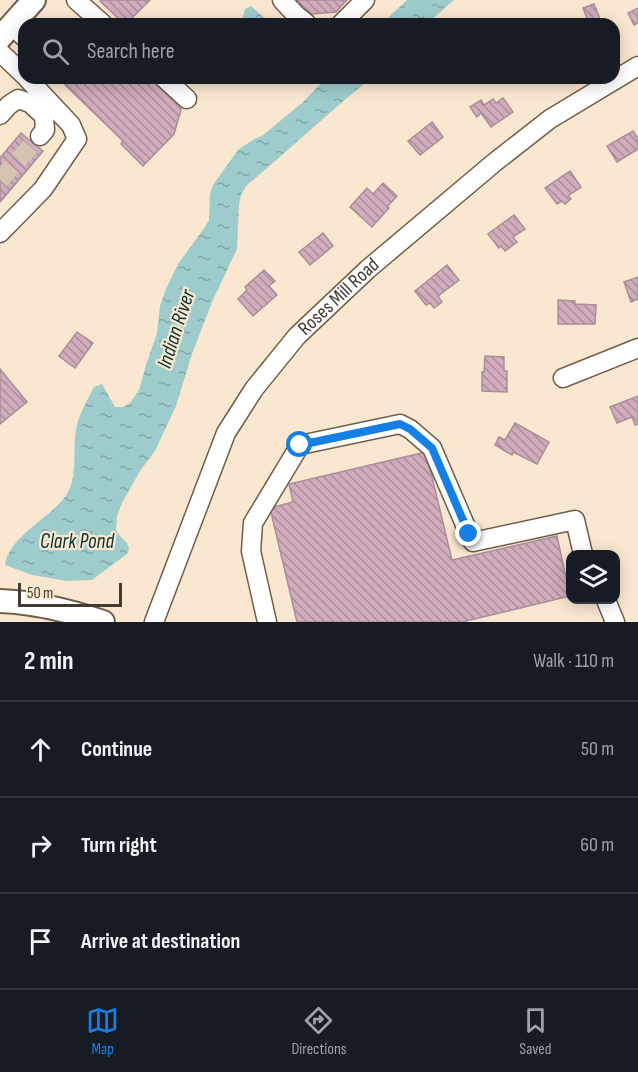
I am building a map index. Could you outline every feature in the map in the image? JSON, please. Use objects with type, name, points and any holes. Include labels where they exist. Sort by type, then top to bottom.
[{"type":"main road","points":[[22,18],[34,0]]},
{"type":"main road","points":[[0,601],[32,605],[103,622]]},
{"type":"street","points":[[76,0],[96,18]]},
{"type":"street","points":[[282,0],[300,18]]},
{"type":"street","points":[[347,18],[365,0]]},
{"type":"street","points":[[0,52],[18,69]]},
{"type":"street","name":"Roses Mill Road","points":[[620,77],[638,66]]},
{"type":"street","points":[[0,233],[43,189],[77,139],[71,125],[33,84]]},
{"type":"street","points":[[171,84],[187,99]]},
{"type":"street","name":"Roses Mill Road","points":[[154,622],[226,434],[254,389],[297,336],[368,269],[495,162],[550,119],[608,84]]},
{"type":"street","points":[[0,115],[18,99],[30,102],[44,116],[45,130],[40,136]]},
{"type":"street","points":[[563,378],[638,348]]},
{"type":"street","points":[[267,622],[251,551],[253,523],[300,445],[400,424],[410,429],[432,448],[473,542],[575,520],[582,550]]},
{"type":"street","points":[[608,604],[615,622]]},
{"type":"water","points":[[407,0],[454,0],[434,18],[388,18]]},
{"type":"water","points":[[251,6],[264,18],[243,18],[245,9]]},
{"type":"water","name":"Clark Pond","points":[[320,84],[364,84],[246,186],[241,195],[237,249],[212,302],[192,354],[176,406],[155,451],[140,471],[117,516],[116,529],[127,543],[129,549],[127,554],[92,580],[67,581],[32,575],[5,565],[14,545],[30,528],[58,505],[70,489],[74,471],[77,425],[94,387],[102,384],[115,407],[123,407],[130,403],[139,390],[157,333],[160,306],[166,289],[178,264],[209,220],[210,194],[213,185],[238,150],[262,136],[303,102]]},
{"type":"building","points":[[150,0],[132,18],[118,18],[100,1]]},
{"type":"building","points":[[296,0],[347,0],[336,12],[312,14]]},
{"type":"building","points":[[594,4],[600,18],[587,18],[583,8]]},
{"type":"building","points":[[638,8],[638,23],[634,25],[628,13]]},
{"type":"building","points":[[64,84],[159,84],[182,106],[174,134],[143,166],[121,144],[123,141]]},
{"type":"building","points":[[503,98],[513,112],[491,127],[481,113],[477,117],[470,107],[481,100],[484,105],[493,99],[496,103]]},
{"type":"building","points":[[432,122],[443,137],[420,155],[408,141]]},
{"type":"building","points":[[633,131],[638,139],[638,149],[617,162],[607,146]]},
{"type":"building","points":[[21,133],[43,151],[0,202],[0,158]]},
{"type":"building","points":[[570,171],[581,187],[568,196],[571,199],[565,204],[562,201],[557,204],[545,188]]},
{"type":"building","points":[[383,183],[397,196],[372,227],[350,207],[367,188],[373,194]]},
{"type":"building","points":[[514,215],[525,229],[513,237],[517,242],[505,251],[501,246],[499,248],[488,234]]},
{"type":"building","points":[[323,233],[333,246],[310,265],[299,252]]},
{"type":"building","points":[[447,265],[459,280],[438,296],[442,302],[434,308],[430,303],[426,305],[415,291]]},
{"type":"building","points":[[264,270],[275,281],[269,286],[277,295],[253,316],[238,299],[247,290],[245,287]]},
{"type":"building","points":[[638,277],[638,299],[631,302],[624,282]]},
{"type":"building","points":[[558,300],[596,305],[595,324],[558,324]]},
{"type":"building","points":[[77,332],[93,343],[75,368],[59,356]]},
{"type":"building","points":[[485,356],[504,357],[507,392],[482,391]]},
{"type":"building","points":[[0,369],[27,402],[0,424]]},
{"type":"building","points":[[638,396],[638,424],[635,425],[632,417],[617,423],[610,407]]},
{"type":"building","points":[[515,423],[549,442],[537,464],[513,452],[512,455],[495,445],[499,437],[505,440]]},
{"type":"building","points":[[426,452],[452,560],[557,536],[566,578],[566,597],[466,622],[297,622],[270,508],[293,502],[289,484]]},
{"type":"tunnel","points":[[0,180],[40,136]]},
{"type":"route","points":[[300,445],[400,424],[410,429],[432,448],[469,534]]},
{"type":"water label","name":"Indian River","points":[[176,329]]}]
